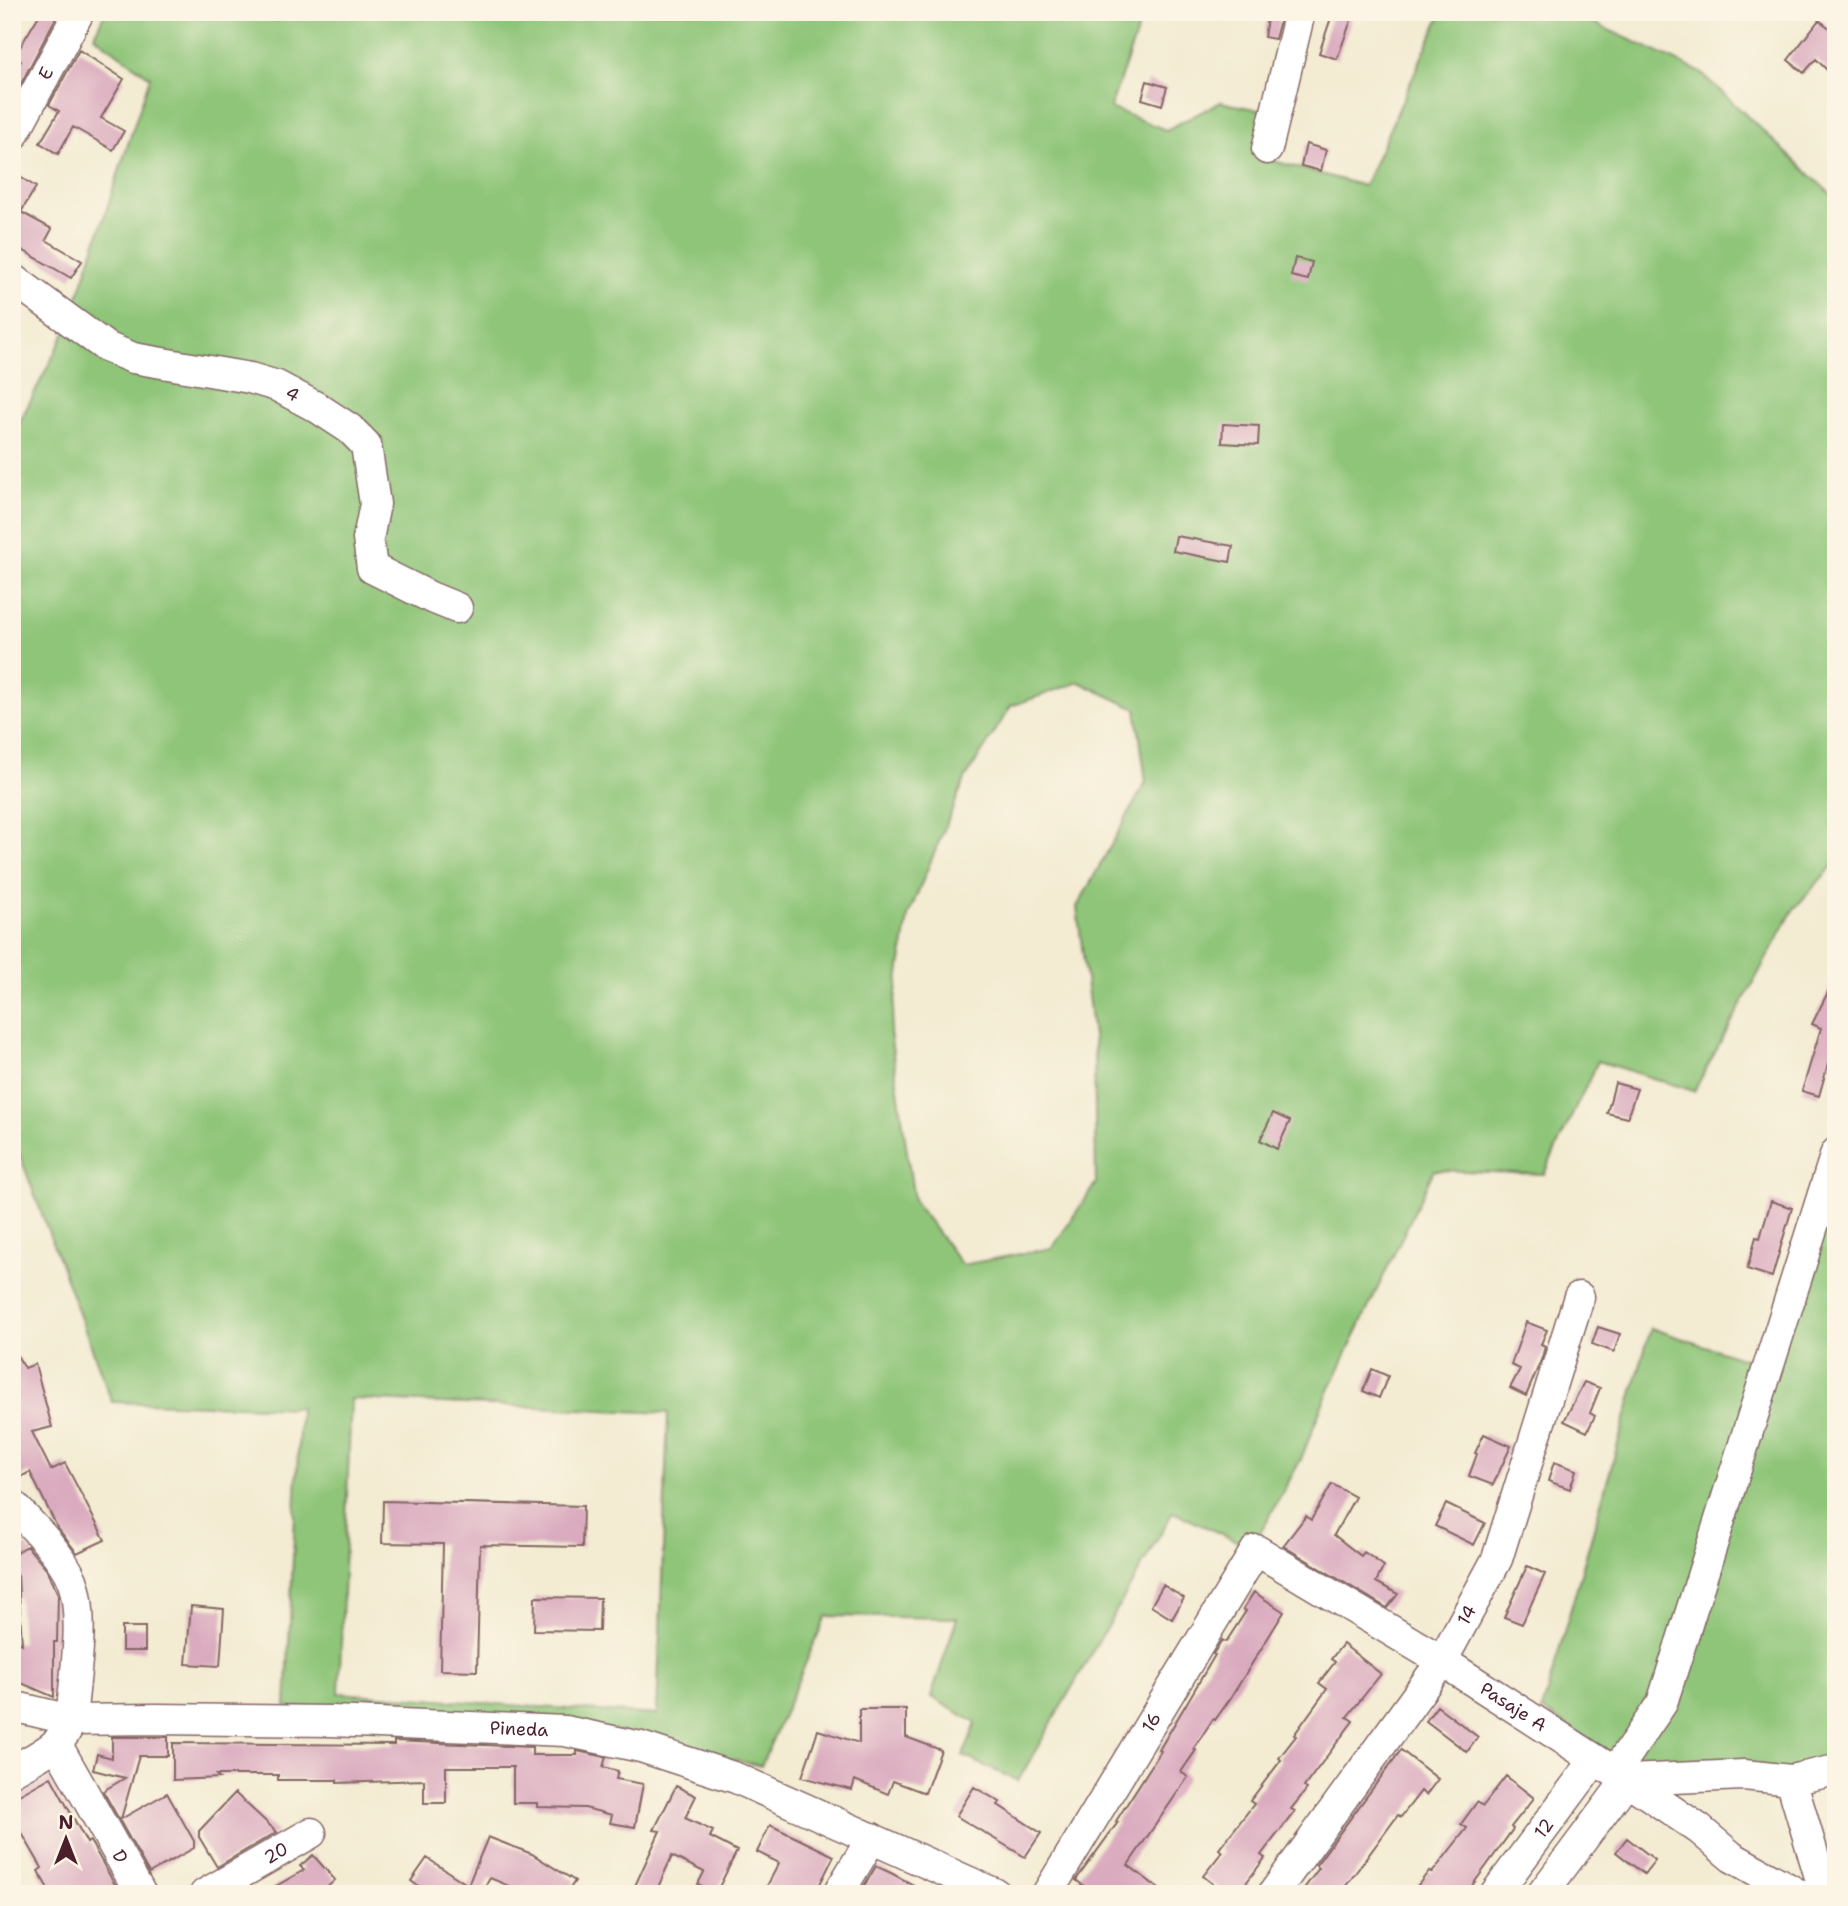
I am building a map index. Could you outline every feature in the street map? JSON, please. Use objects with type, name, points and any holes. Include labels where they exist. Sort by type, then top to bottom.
[{"type":"street","name":"E","points":[[12,137],[79,12]]},
{"type":"street","points":[[1267,149],[1300,12]]},
{"type":"street","name":"4","points":[[12,278],[106,347],[133,358],[162,365],[250,378],[277,386],[350,429],[366,445],[376,504],[368,540],[372,568],[457,608]]},
{"type":"street","points":[[1542,1894],[1612,1771],[1662,1703],[1836,1153]]},
{"type":"street","name":"14","points":[[1273,1894],[1442,1661],[1497,1559],[1579,1297]]},
{"type":"street","points":[[12,1504],[44,1537],[72,1580],[79,1621],[64,1732],[12,1771]]},
{"type":"street","name":"Pasaje A","points":[[1256,1550],[1442,1661],[1699,1829],[1732,1857],[1798,1894]]},
{"type":"street","name":"16","points":[[1047,1894],[1256,1550]]},
{"type":"street","name":"Pineda","points":[[12,1706],[64,1732],[331,1721],[565,1731],[641,1747],[736,1778],[996,1894]]},
{"type":"street","name":"D","points":[[64,1732],[141,1894]]},
{"type":"street","points":[[1612,1771],[1744,1775],[1791,1780],[1836,1770]]},
{"type":"street","name":"12","points":[[1495,1894],[1612,1771]]},
{"type":"street","points":[[1791,1780],[1825,1894]]},
{"type":"street","name":"20","points":[[205,1894],[311,1833]]},
{"type":"street","points":[[838,1894],[872,1838]]},
{"type":"green space","points":[[105,12],[259,12],[277,21],[282,12],[1144,12],[1110,108],[1166,130],[1221,102],[1269,112],[1263,158],[1364,186],[1442,12],[1570,12],[1700,72],[1836,199],[1836,862],[1793,910],[1694,1091],[1598,1061],[1544,1174],[1434,1170],[1322,1405],[1301,1459],[1252,1548],[1173,1512],[1018,1781],[963,1756],[976,1723],[931,1697],[957,1618],[826,1616],[761,1766],[570,1720],[286,1707],[300,1408],[112,1402],[12,1134],[12,437],[68,327],[150,77],[94,36]],"holes":[[[1079,682],[1136,709],[1146,782],[1077,907],[1094,1044],[1096,1183],[1052,1248],[962,1265],[914,1201],[890,1033],[908,916],[965,779],[1011,706]],[[351,1399],[668,1413],[657,1715],[339,1693]]]},
{"type":"green space","points":[[1836,1181],[1836,1769],[1651,1778],[1542,1710],[1651,1328],[1771,1368]]},
{"type":"building","points":[[41,12],[59,12],[16,93],[12,91],[12,75],[21,61],[14,57]]},
{"type":"building","points":[[1268,12],[1282,12],[1275,39],[1264,37]]},
{"type":"building","points":[[1333,12],[1354,12],[1337,59],[1319,53]]},
{"type":"building","points":[[1819,20],[1836,33],[1836,79],[1816,59],[1804,73],[1788,60]]},
{"type":"building","points":[[79,50],[124,79],[101,118],[124,131],[113,150],[73,127],[58,154],[40,143],[59,111],[49,105]]},
{"type":"building","points":[[1147,81],[1167,87],[1162,105],[1142,99]]},
{"type":"building","points":[[1306,144],[1326,150],[1321,171],[1301,166]]},
{"type":"building","points":[[20,177],[36,187],[21,212],[52,229],[46,240],[82,261],[71,278],[12,244],[12,190]]},
{"type":"building","points":[[1295,258],[1312,262],[1308,280],[1291,276]]},
{"type":"building","points":[[1223,424],[1259,426],[1258,445],[1222,443]]},
{"type":"building","points":[[1176,536],[1233,546],[1230,562],[1173,551]]},
{"type":"building","points":[[1836,976],[1836,1067],[1828,1064],[1819,1096],[1802,1091],[1821,1028],[1812,1024]]},
{"type":"building","points":[[1615,1083],[1637,1089],[1627,1118],[1607,1113]]},
{"type":"building","points":[[1273,1113],[1290,1121],[1277,1149],[1260,1140]]},
{"type":"building","points":[[1771,1201],[1792,1208],[1772,1277],[1747,1269],[1756,1237],[1760,1238]]},
{"type":"building","points":[[1526,1322],[1547,1330],[1541,1344],[1545,1346],[1542,1358],[1526,1396],[1510,1388],[1520,1369],[1511,1365]]},
{"type":"building","points":[[1598,1327],[1620,1334],[1614,1352],[1592,1344]]},
{"type":"building","points":[[12,1348],[25,1368],[35,1364],[52,1427],[32,1432],[51,1470],[65,1463],[105,1540],[77,1553],[57,1527],[30,1472],[19,1478],[12,1465]]},
{"type":"building","points":[[1372,1369],[1388,1376],[1379,1398],[1363,1391]]},
{"type":"building","points":[[1584,1382],[1600,1388],[1590,1413],[1595,1416],[1587,1432],[1564,1421]]},
{"type":"building","points":[[1484,1434],[1511,1446],[1493,1485],[1469,1476]]},
{"type":"building","points":[[1554,1462],[1576,1470],[1570,1489],[1548,1481]]},
{"type":"building","points":[[1332,1484],[1355,1497],[1334,1535],[1361,1556],[1364,1552],[1384,1566],[1376,1582],[1398,1594],[1387,1608],[1283,1546],[1306,1516],[1311,1520]]},
{"type":"building","points":[[383,1501],[583,1506],[582,1547],[480,1545],[477,1671],[440,1670],[443,1544],[382,1543]]},
{"type":"building","points":[[1446,1504],[1485,1523],[1474,1545],[1435,1526]]},
{"type":"building","points":[[27,1546],[47,1570],[58,1594],[57,1642],[54,1642],[54,1697],[12,1679],[12,1640],[22,1644],[18,1576],[12,1567],[12,1555]]},
{"type":"building","points":[[1527,1566],[1545,1574],[1522,1624],[1504,1617]]},
{"type":"building","points":[[1163,1585],[1184,1598],[1172,1619],[1151,1606]]},
{"type":"building","points":[[1254,1592],[1284,1612],[1230,1699],[1194,1748],[1196,1750],[1181,1772],[1188,1777],[1128,1865],[1166,1894],[1094,1894],[1076,1880],[1118,1822],[1116,1821],[1161,1751],[1159,1750],[1215,1655],[1213,1654],[1222,1640],[1226,1642],[1246,1611],[1243,1609]]},
{"type":"building","points":[[535,1597],[600,1598],[599,1631],[534,1630]]},
{"type":"building","points":[[191,1606],[224,1609],[220,1666],[186,1664]]},
{"type":"building","points":[[122,1627],[145,1627],[145,1651],[122,1651]]},
{"type":"building","points":[[1343,1644],[1381,1674],[1347,1717],[1353,1721],[1304,1787],[1307,1789],[1291,1809],[1295,1811],[1261,1855],[1265,1858],[1246,1883],[1256,1890],[1256,1894],[1226,1894],[1203,1876],[1222,1852],[1219,1849],[1254,1804],[1250,1801],[1281,1760],[1279,1758],[1327,1689],[1319,1683],[1335,1662],[1331,1659]]},
{"type":"building","points":[[1437,1706],[1478,1737],[1467,1752],[1426,1721]]},
{"type":"building","points":[[859,1709],[906,1709],[906,1737],[941,1750],[925,1793],[893,1781],[888,1794],[855,1780],[852,1790],[802,1777],[818,1730],[859,1743]]},
{"type":"building","points":[[112,1737],[168,1737],[168,1756],[139,1756],[121,1819],[167,1793],[194,1841],[194,1848],[149,1873],[103,1791],[125,1778],[93,1770],[97,1754],[112,1758]]},
{"type":"building","points":[[394,1741],[532,1747],[532,1755],[577,1755],[577,1751],[606,1757],[603,1767],[618,1771],[616,1779],[643,1784],[635,1827],[610,1823],[612,1815],[585,1808],[537,1807],[537,1803],[513,1803],[513,1767],[446,1767],[446,1803],[424,1803],[424,1780],[337,1783],[337,1780],[278,1780],[278,1775],[216,1775],[219,1778],[173,1780],[173,1743],[394,1745]]},
{"type":"building","points":[[1401,1750],[1438,1779],[1426,1795],[1421,1791],[1401,1817],[1398,1815],[1340,1894],[1300,1894],[1319,1868],[1316,1865]]},
{"type":"building","points":[[1506,1776],[1534,1798],[1466,1894],[1411,1894],[1429,1871],[1432,1873],[1467,1828],[1461,1824],[1477,1802],[1483,1806]]},
{"type":"building","points":[[51,1777],[87,1843],[90,1841],[117,1888],[107,1894],[51,1894],[38,1871],[42,1868],[12,1816],[12,1799]]},
{"type":"building","points":[[676,1786],[696,1796],[685,1818],[713,1831],[710,1837],[737,1851],[716,1893],[698,1884],[704,1872],[672,1856],[655,1894],[646,1894],[634,1888],[660,1831],[654,1830]]},
{"type":"building","points":[[974,1787],[1000,1802],[998,1805],[1041,1833],[1025,1857],[956,1816]]},
{"type":"building","points":[[235,1793],[277,1832],[217,1867],[199,1837],[199,1831]]},
{"type":"building","points":[[770,1825],[834,1856],[815,1894],[782,1894],[767,1886],[779,1863],[757,1852]]},
{"type":"building","points":[[488,1837],[532,1854],[575,1881],[566,1894],[529,1894],[490,1878],[481,1894],[430,1894],[411,1881],[427,1858],[468,1885]]},
{"type":"building","points":[[1627,1838],[1655,1860],[1644,1874],[1616,1852]]},
{"type":"building","points":[[313,1855],[335,1880],[320,1894],[262,1894],[304,1870],[300,1866]]},
{"type":"building","points":[[876,1866],[891,1873],[930,1894],[859,1894]]}]
